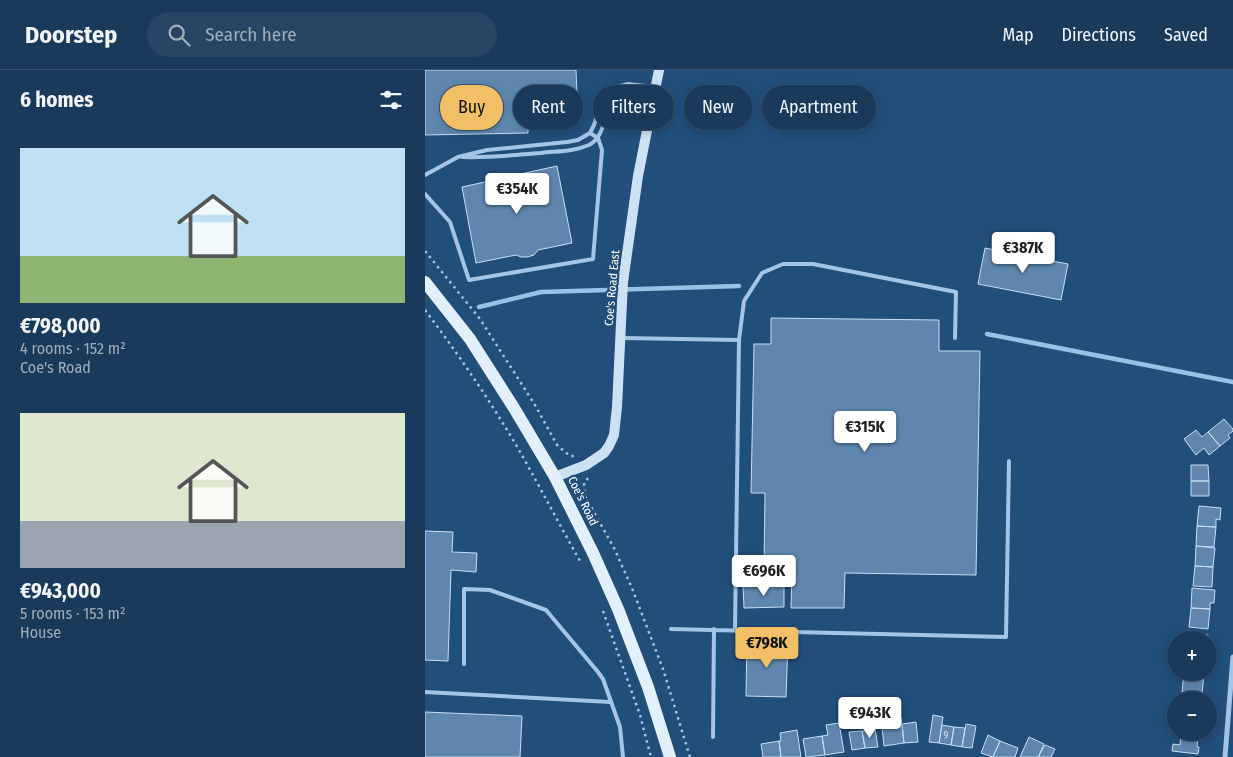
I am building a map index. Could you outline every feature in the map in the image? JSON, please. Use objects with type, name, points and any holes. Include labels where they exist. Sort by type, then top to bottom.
[{"type":"main road","name":"Coe's Road","points":[[425,282],[470,339],[514,408],[555,478],[618,608],[648,687],[669,757]]},
{"type":"street","name":"Coe's Road East","points":[[656,85],[659,70]]},
{"type":"street","name":"Coe's Road East","points":[[555,478],[586,465],[604,453],[614,435],[623,282],[638,176],[647,130]]},
{"type":"street","points":[[1225,757],[1233,657]]},
{"type":"lane","points":[[425,175],[458,157],[487,150],[578,140],[591,133],[593,129]]},
{"type":"lane","points":[[458,157],[487,158],[568,151],[591,144],[598,138],[601,130]]},
{"type":"lane","points":[[425,194],[450,222],[469,280],[593,259],[602,150],[598,138],[591,133]]},
{"type":"lane","points":[[735,629],[739,340],[744,301],[762,273],[783,264],[813,264],[956,292],[955,338]]},
{"type":"lane","points":[[620,338],[739,340]]},
{"type":"lane","points":[[671,628],[1007,637],[1009,461]]},
{"type":"lane","points":[[464,664],[464,589],[490,590],[547,610],[603,679],[620,727],[623,757]]},
{"type":"lane","points":[[713,737],[714,629]]},
{"type":"lane","points":[[425,692],[610,702]]},
{"type":"path","points":[[425,310],[472,376],[518,449],[583,566]]},
{"type":"path","points":[[602,608],[640,715],[651,757]]},
{"type":"building","points":[[425,70],[576,70],[577,85],[513,85],[513,130],[528,130],[528,133],[425,135]]},
{"type":"building","points":[[557,166],[572,243],[538,250],[534,255],[527,257],[516,255],[476,263],[462,187]]},
{"type":"building","points":[[985,248],[1068,264],[1061,300],[978,284]]},
{"type":"building","points":[[771,318],[939,320],[939,351],[980,351],[976,575],[845,573],[844,608],[791,608],[792,570],[764,570],[765,493],[751,493],[754,344],[771,344]]},
{"type":"building","points":[[1224,419],[1233,431],[1228,435],[1230,438],[1220,446],[1208,432]]},
{"type":"building","points":[[1196,430],[1202,437],[1208,432],[1220,446],[1209,455],[1204,448],[1196,455],[1184,439]]},
{"type":"building","points":[[1191,465],[1208,465],[1209,481],[1191,481]]},
{"type":"building","points":[[1191,481],[1209,481],[1209,496],[1191,496]]},
{"type":"building","points":[[1199,506],[1221,508],[1220,520],[1216,519],[1216,527],[1197,526]]},
{"type":"building","points":[[1197,526],[1216,527],[1214,547],[1196,546]]},
{"type":"building","points":[[425,531],[453,532],[452,552],[477,553],[476,572],[451,570],[448,661],[425,660]]},
{"type":"building","points":[[1196,546],[1215,548],[1213,567],[1195,566]]},
{"type":"building","points":[[1195,566],[1213,567],[1212,587],[1193,586]]},
{"type":"building","points":[[743,586],[784,586],[784,607],[744,608]]},
{"type":"building","points":[[1192,588],[1215,590],[1214,603],[1210,603],[1210,609],[1191,608]]},
{"type":"building","points":[[1191,608],[1210,609],[1208,629],[1189,627]]},
{"type":"building","points":[[747,641],[788,642],[786,697],[746,696]]},
{"type":"building","points":[[1183,681],[1203,681],[1202,691],[1182,691]]},
{"type":"building","points":[[425,712],[522,716],[520,757],[425,757]]},
{"type":"building","points":[[933,715],[943,717],[939,743],[929,742]]},
{"type":"building","points":[[901,717],[904,743],[884,746],[882,727],[894,725],[893,718]]},
{"type":"building","points":[[916,722],[918,742],[904,743],[902,724]]},
{"type":"building","points":[[839,723],[844,752],[825,755],[822,736],[828,735],[826,725]]},
{"type":"building","points":[[966,724],[976,726],[972,748],[962,747]]},
{"type":"building","points":[[942,725],[954,727],[951,745],[939,743]]},
{"type":"building","points":[[954,727],[965,728],[962,747],[951,745]]},
{"type":"building","points":[[875,729],[878,747],[865,748],[862,731]]},
{"type":"building","points":[[797,730],[801,757],[781,757],[780,733]]},
{"type":"building","points":[[862,731],[865,748],[852,750],[849,732]]},
{"type":"building","points":[[988,735],[1000,741],[993,757],[981,753]]},
{"type":"building","points":[[822,736],[825,755],[806,757],[803,739]]},
{"type":"building","points":[[1029,737],[1044,744],[1040,753],[1038,757],[1020,757]]},
{"type":"building","points":[[779,741],[781,757],[763,757],[761,744]]},
{"type":"building","points":[[1000,741],[1018,748],[1015,757],[993,757]]},
{"type":"building","points":[[1180,741],[1197,741],[1198,754],[1172,751],[1173,744],[1180,745]]},
{"type":"building","points":[[1045,745],[1055,749],[1051,757],[1038,757]]},
{"type":"waterway","points":[[479,307],[541,292],[739,286]]},
{"type":"waterway","points":[[987,334],[1233,382]]}]
